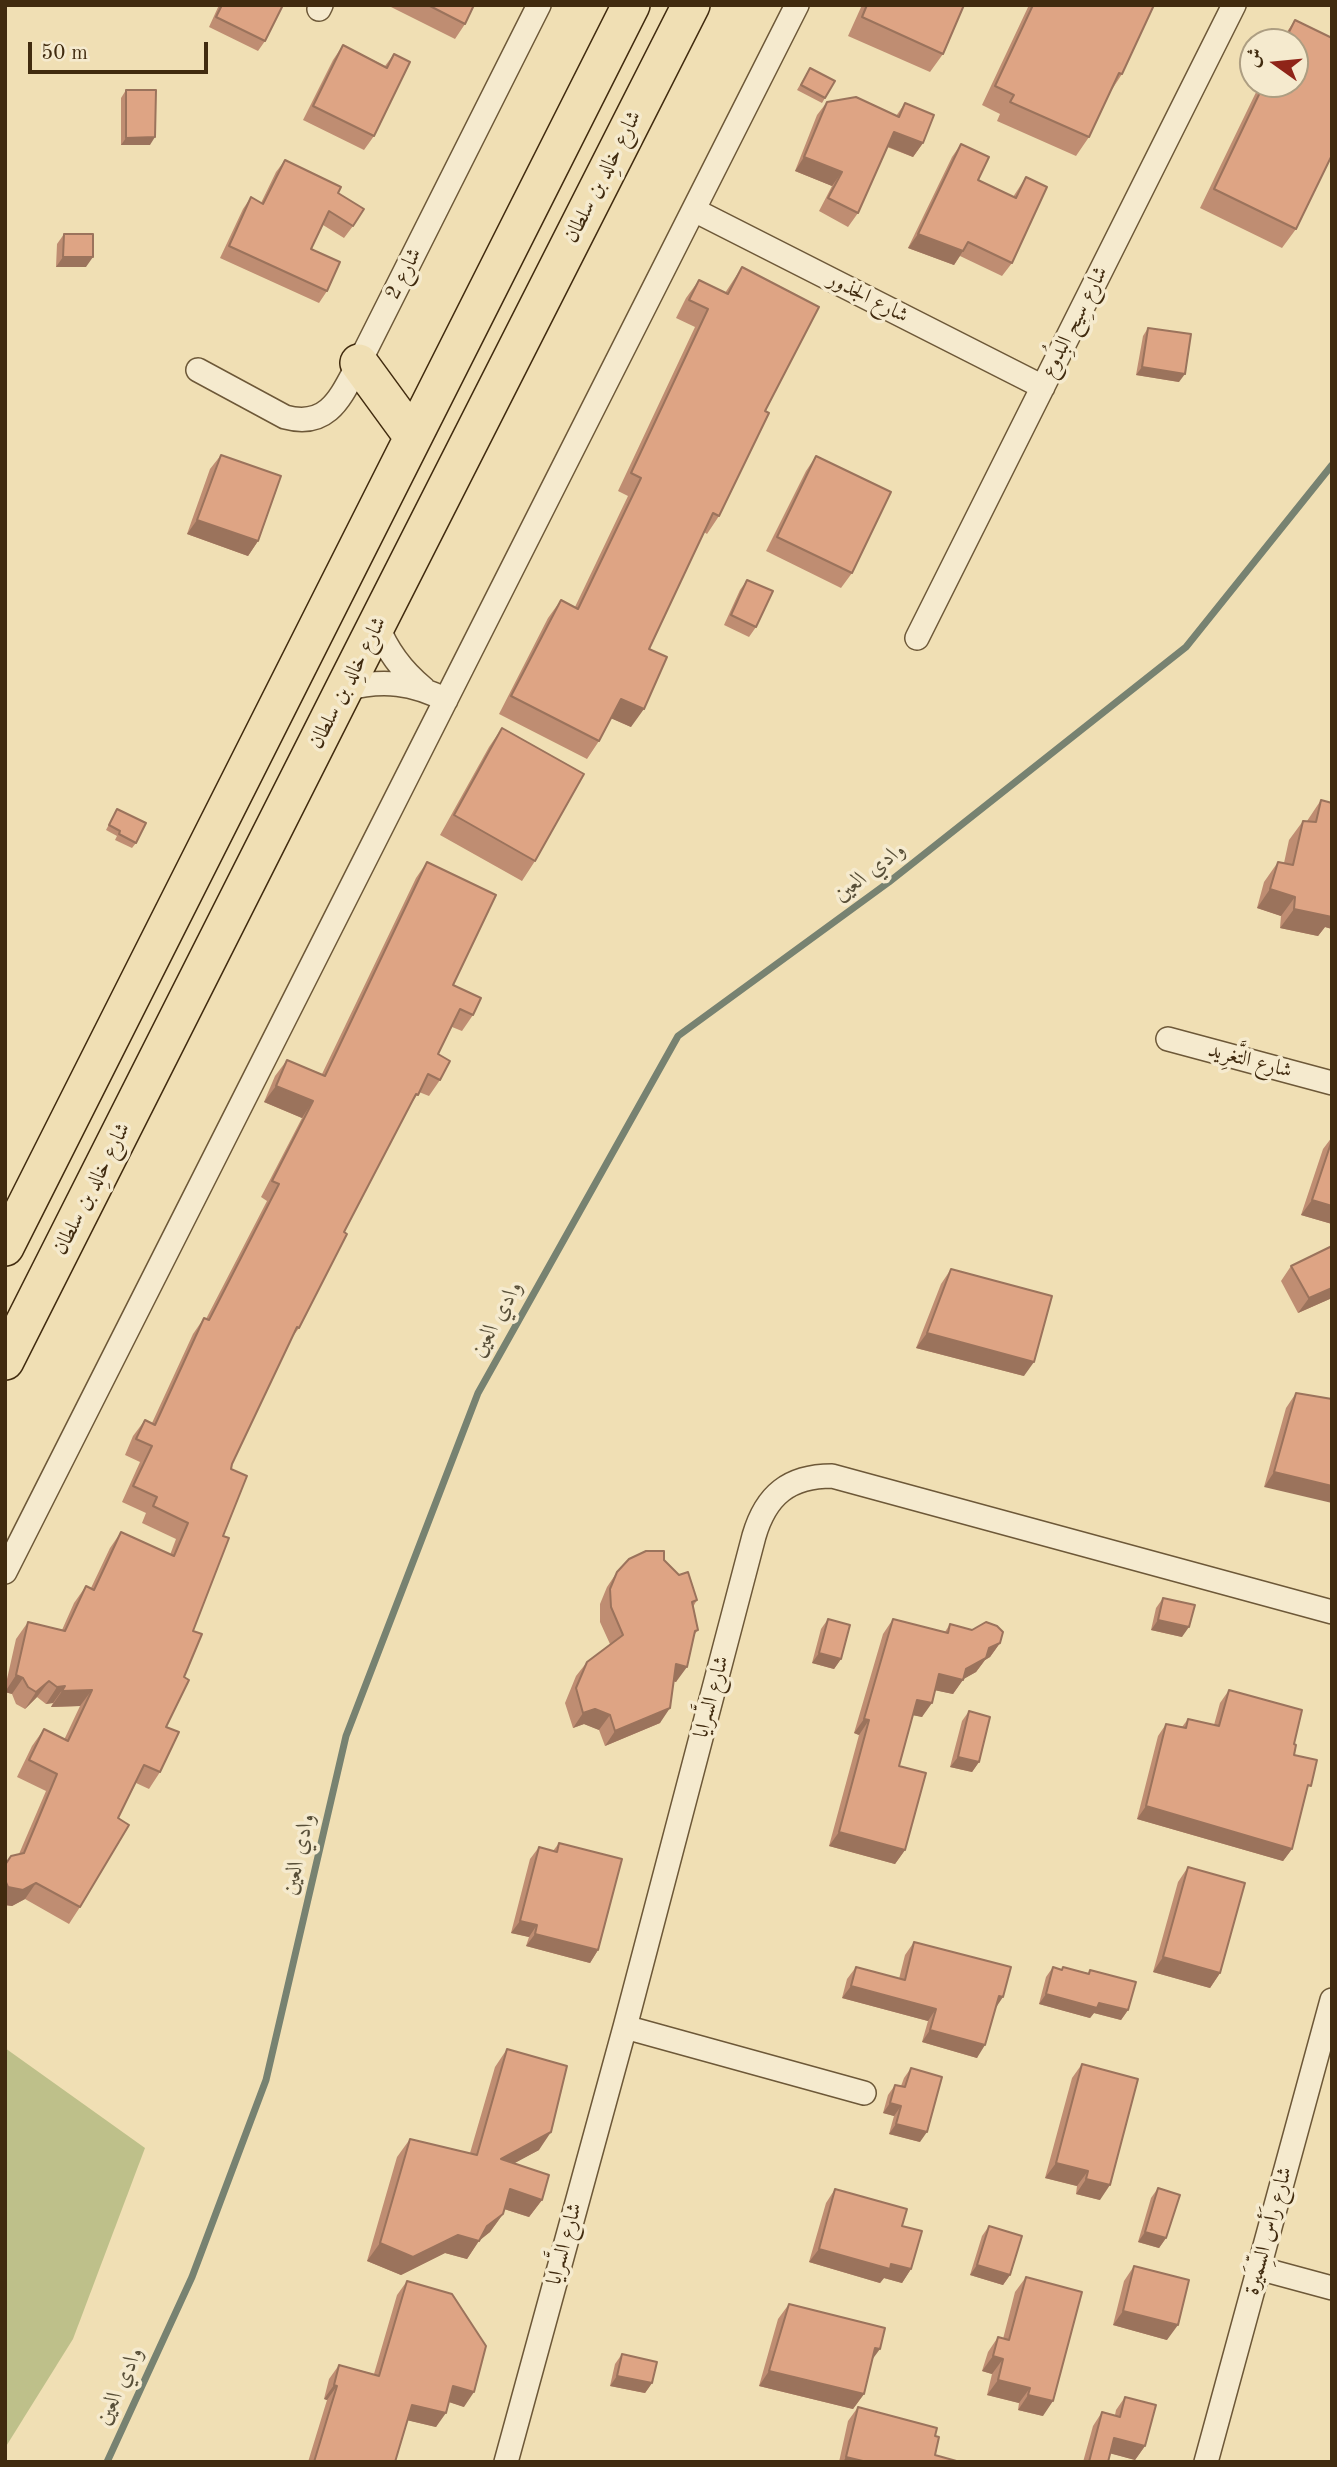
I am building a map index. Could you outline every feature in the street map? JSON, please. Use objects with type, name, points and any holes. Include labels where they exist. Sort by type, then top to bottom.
[{"type":"main road","points":[[5,1247],[631,5]]},
{"type":"main road","name":"شارع خالِد بن سلطان","points":[[5,1361],[346,689],[447,482],[691,5]]},
{"type":"main road","points":[[359,363],[414,438]]},
{"type":"street","name":"شارع 2","points":[[198,370],[285,417],[306,420],[317,417],[335,404],[359,363],[539,5]]},
{"type":"street","points":[[5,1572],[797,5]]},
{"type":"street","name":"شارع سِيح البِدُوع","points":[[917,638],[1234,5]]},
{"type":"street","name":"شارع الجذور","points":[[694,210],[1043,387]]},
{"type":"street","points":[[377,625],[401,668],[426,690]]},
{"type":"street","points":[[346,689],[378,683],[410,685],[446,700]]},
{"type":"street","name":"شارع التَّغرِيد","points":[[1168,1040],[1332,1083]]},
{"type":"street","name":"شارع السَّرايا","points":[[506,2462],[625,2027],[756,1529],[766,1507],[775,1496],[787,1486],[816,1476],[848,1479],[1332,1612]]},
{"type":"street","name":"شارع رَأس السِّمَيرة","points":[[1206,2462],[1332,2000]]},
{"type":"street","points":[[625,2027],[864,2093]]},
{"type":"street","points":[[1258,2269],[1332,2288]]},
{"type":"green space","points":[[5,2048],[145,2148],[73,2339],[5,2448]]},
{"type":"building","points":[[222,5],[283,5],[265,41],[216,17]]},
{"type":"building","points":[[428,5],[474,5],[465,24]]},
{"type":"building","points":[[867,5],[964,5],[943,54],[862,17]]},
{"type":"building","points":[[1033,5],[1154,5],[1089,137],[1010,102],[1014,95],[995,86]]},
{"type":"building","points":[[1295,20],[1332,38],[1332,155],[1296,229],[1214,189],[1257,98],[1309,98],[1309,28],[1291,28]]},
{"type":"building","points":[[343,45],[387,68],[394,54],[410,62],[374,136],[313,106]]},
{"type":"building","points":[[810,68],[835,81],[825,98],[801,85]]},
{"type":"building","points":[[126,90],[156,90],[155,137],[126,138]]},
{"type":"building","points":[[856,97],[899,117],[905,103],[934,115],[923,143],[894,132],[858,213],[828,198],[842,172],[804,157],[827,102]]},
{"type":"building","points":[[961,144],[989,157],[978,180],[1016,198],[1026,177],[1047,187],[1012,263],[968,242],[963,251],[918,234]]},
{"type":"building","points":[[285,160],[341,187],[338,193],[364,209],[353,226],[329,211],[311,249],[340,262],[327,291],[229,246],[251,197],[263,204]]},
{"type":"building","points":[[64,234],[93,234],[93,257],[63,257]]},
{"type":"building","points":[[742,267],[819,307],[765,411],[769,413],[719,516],[713,513],[649,649],[667,657],[644,709],[621,699],[599,741],[511,696],[561,600],[578,609],[641,478],[631,473],[708,309],[689,300],[699,280],[728,294]]},
{"type":"building","points":[[1148,328],[1191,334],[1185,374],[1142,367]]},
{"type":"building","points":[[221,455],[281,476],[258,541],[197,520]]},
{"type":"building","points":[[816,456],[891,492],[852,573],[777,537]]},
{"type":"building","points":[[747,580],[773,591],[756,627],[731,615]]},
{"type":"building","points":[[502,728],[584,774],[535,861],[454,815]]},
{"type":"building","points":[[1321,800],[1332,803],[1332,917],[1294,909],[1295,897],[1270,889],[1278,862],[1293,865],[1303,821],[1316,822]]},
{"type":"building","points":[[117,809],[146,823],[136,843],[109,825]]},
{"type":"building","points":[[427,862],[496,895],[453,985],[481,998],[473,1015],[460,1009],[438,1054],[450,1061],[440,1080],[428,1074],[418,1095],[416,1094],[344,1232],[347,1234],[299,1328],[297,1327],[232,1464],[231,1469],[247,1476],[223,1536],[229,1538],[193,1631],[202,1634],[184,1677],[189,1680],[166,1727],[179,1732],[160,1772],[144,1765],[118,1818],[129,1825],[80,1907],[36,1883],[23,1890],[8,1887],[5,1865],[11,1856],[24,1853],[57,1774],[29,1760],[44,1729],[68,1741],[92,1690],[62,1691],[65,1686],[57,1687],[49,1681],[36,1692],[28,1687],[23,1678],[16,1675],[28,1622],[65,1631],[86,1586],[94,1590],[121,1532],[174,1556],[188,1523],[153,1506],[157,1497],[133,1486],[152,1446],[136,1439],[145,1420],[155,1425],[204,1318],[209,1320],[279,1184],[272,1181],[313,1101],[276,1086],[287,1060],[325,1076]]},
{"type":"building","points":[[1332,1140],[1332,1206],[1312,1200]]},
{"type":"building","points":[[1332,1246],[1332,1288],[1309,1298],[1291,1266]]},
{"type":"building","points":[[951,1269],[1052,1296],[1034,1362],[927,1333]]},
{"type":"building","points":[[1296,1393],[1332,1399],[1332,1486],[1274,1472]]},
{"type":"building","points":[[646,1551],[664,1551],[664,1560],[679,1575],[688,1572],[697,1600],[692,1602],[698,1630],[695,1631],[687,1667],[676,1664],[670,1708],[615,1731],[610,1715],[595,1709],[583,1713],[576,1688],[587,1662],[623,1635],[611,1607],[610,1589],[617,1572],[629,1559]]},
{"type":"building","points":[[1163,1598],[1195,1605],[1189,1627],[1158,1620]]},
{"type":"building","points":[[828,1619],[850,1625],[841,1659],[819,1653]]},
{"type":"building","points":[[893,1619],[948,1633],[950,1624],[972,1630],[986,1622],[997,1626],[1003,1632],[1000,1643],[989,1648],[986,1658],[966,1669],[963,1680],[939,1674],[932,1703],[917,1700],[899,1766],[926,1773],[905,1850],[839,1832],[869,1720],[864,1719]]},
{"type":"building","points":[[1229,1690],[1302,1710],[1294,1755],[1317,1760],[1292,1849],[1146,1806],[1166,1724],[1186,1728],[1188,1719],[1219,1726]]},
{"type":"building","points":[[969,1711],[990,1717],[979,1762],[958,1757]]},
{"type":"building","points":[[559,1843],[622,1859],[598,1950],[535,1934],[537,1925],[520,1921],[539,1847],[557,1852]]},
{"type":"building","points":[[1188,1867],[1245,1883],[1220,1973],[1163,1957]]},
{"type":"building","points":[[914,1942],[1011,1967],[1003,1997],[999,1996],[985,2045],[930,2030],[936,2009],[851,1986],[856,1967],[905,1980]]},
{"type":"building","points":[[1053,1967],[1089,1974],[1090,1970],[1136,1982],[1128,2010],[1099,2003],[1097,2008],[1046,1994]]},
{"type":"building","points":[[507,2049],[567,2066],[551,2132],[501,2159],[549,2175],[542,2200],[510,2189],[503,2214],[487,2226],[479,2241],[458,2235],[413,2257],[380,2243],[410,2139],[477,2155]]},
{"type":"building","points":[[1082,2064],[1138,2079],[1110,2185],[1086,2179],[1088,2171],[1056,2163]]},
{"type":"building","points":[[911,2068],[942,2077],[927,2132],[896,2124],[901,2106],[890,2103],[895,2085],[905,2087]]},
{"type":"building","points":[[1158,2188],[1180,2195],[1166,2238],[1145,2232]]},
{"type":"building","points":[[835,2189],[907,2209],[902,2226],[922,2231],[911,2269],[891,2264],[890,2269],[819,2249]]},
{"type":"building","points":[[989,2226],[1022,2236],[1010,2275],[977,2265]]},
{"type":"building","points":[[1134,2266],[1189,2280],[1178,2325],[1123,2311]]},
{"type":"building","points":[[1026,2277],[1082,2292],[1053,2401],[1028,2395],[1030,2388],[998,2380],[1003,2359],[993,2356],[998,2337],[1009,2340]]},
{"type":"building","points":[[407,2281],[452,2294],[486,2346],[474,2392],[453,2386],[446,2413],[412,2405],[395,2462],[314,2462],[337,2386],[334,2385],[339,2365],[379,2376]]},
{"type":"building","points":[[789,2304],[885,2328],[880,2349],[875,2348],[864,2394],[769,2371]]},
{"type":"building","points":[[622,2354],[657,2362],[652,2383],[617,2376]]},
{"type":"building","points":[[1125,2397],[1156,2405],[1145,2446],[1114,2438],[1108,2462],[1089,2462],[1102,2412],[1120,2417]]},
{"type":"building","points":[[858,2407],[937,2428],[935,2436],[939,2437],[935,2455],[960,2462],[867,2462],[846,2457]]},
{"type":"waterway","name":"وادي العين","points":[[107,2462],[192,2277],[266,2080],[346,1736],[478,1393],[678,1036],[889,882],[1186,647],[1332,465]]}]
